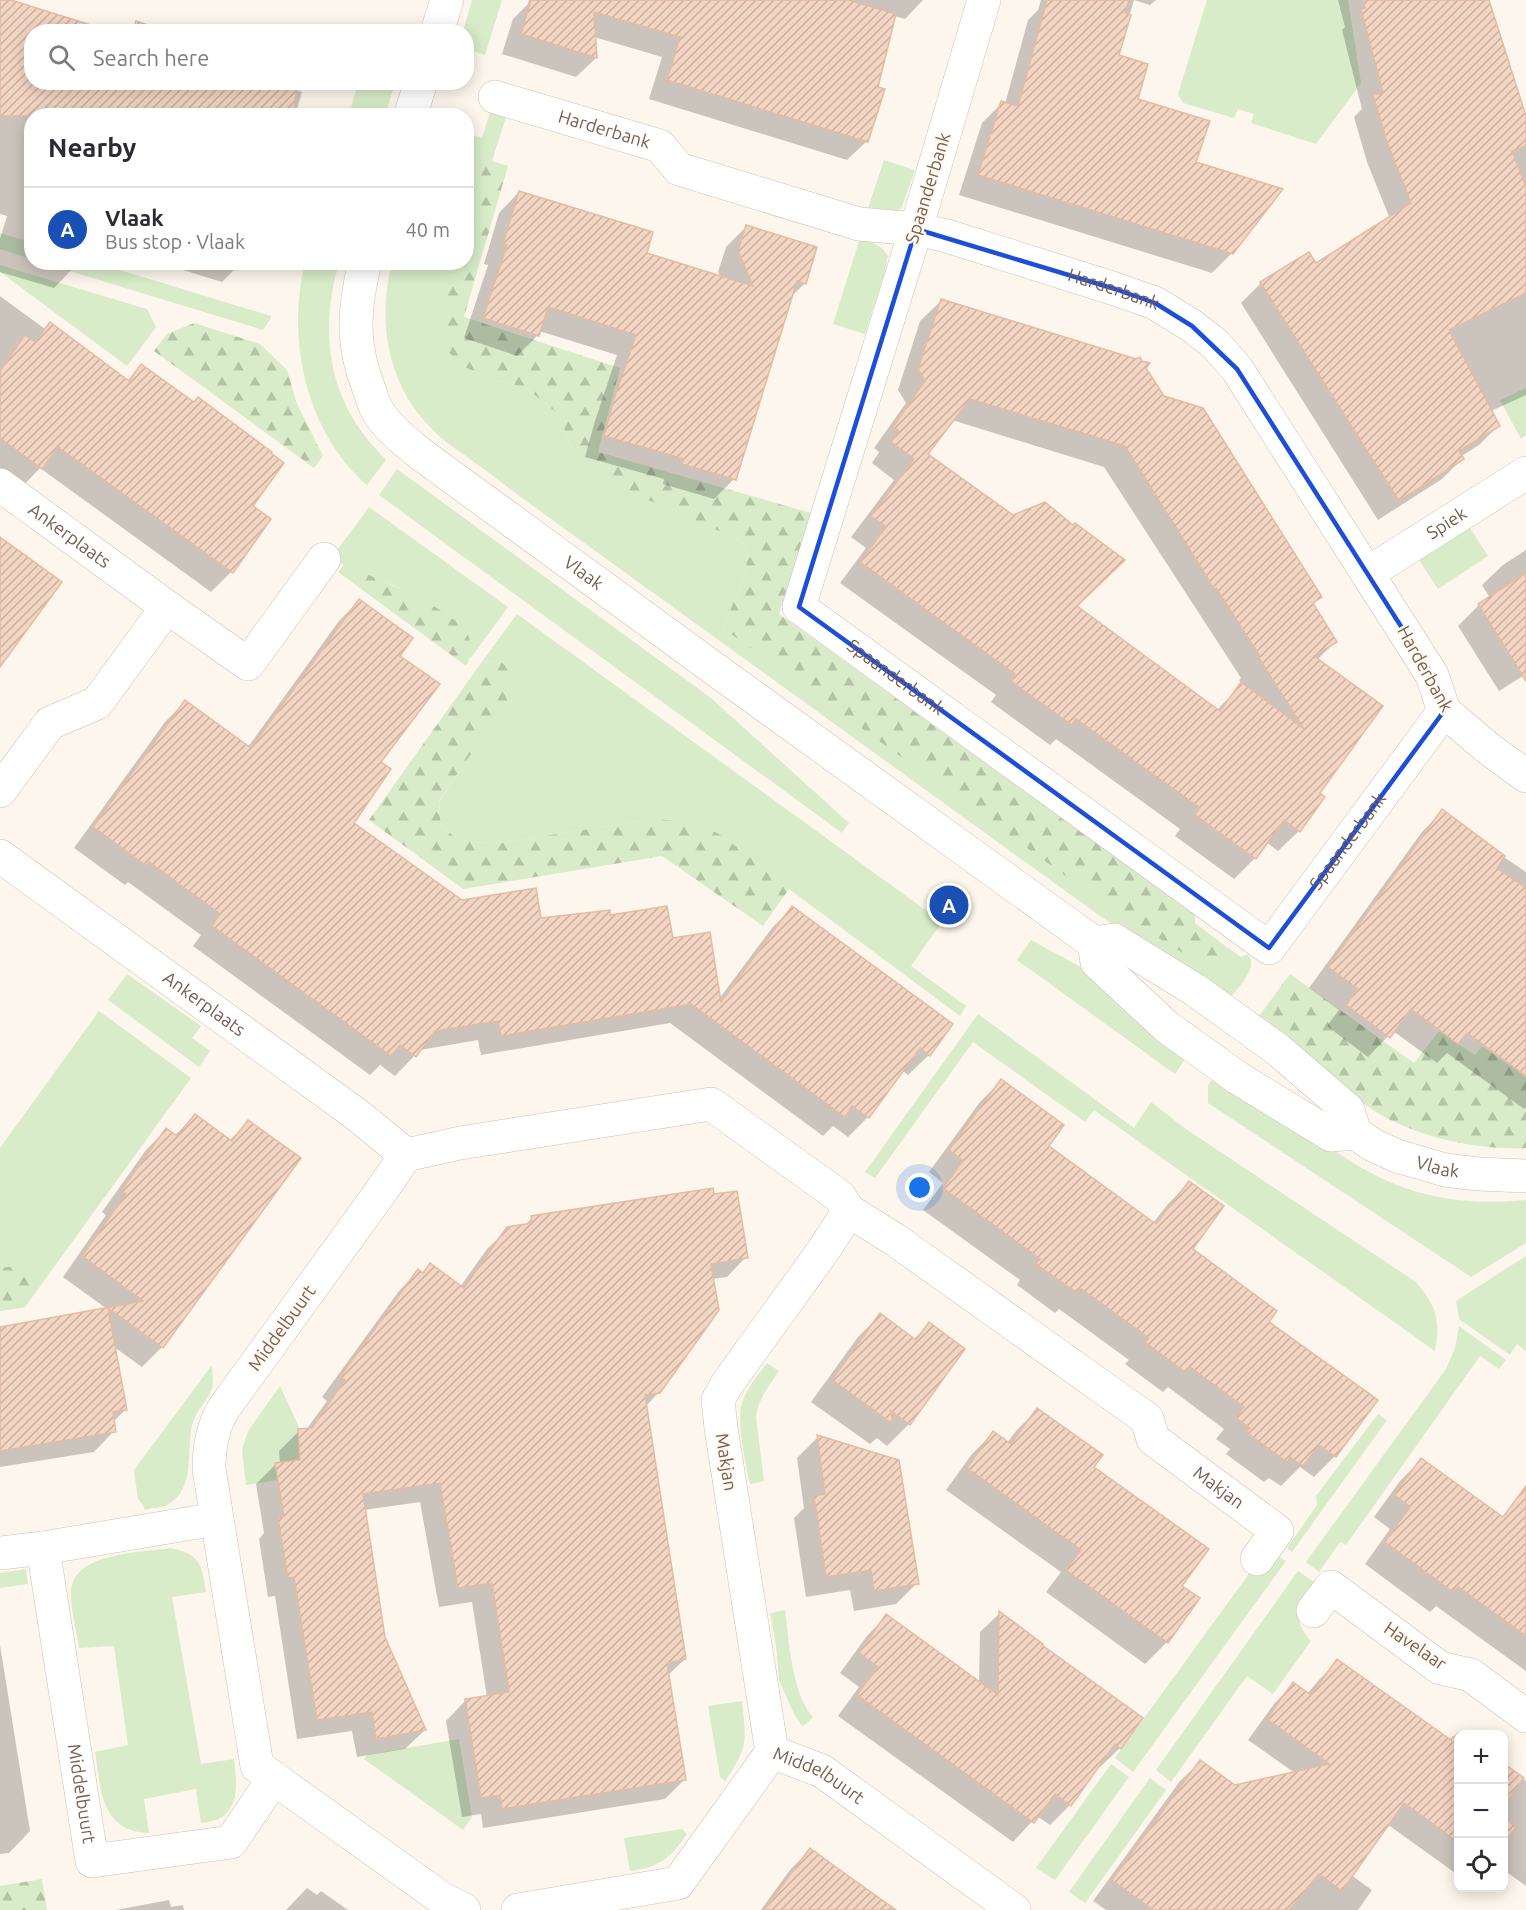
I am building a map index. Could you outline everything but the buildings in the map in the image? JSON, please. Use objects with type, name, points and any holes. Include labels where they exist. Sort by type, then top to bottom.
[{"type":"street","points":[[440,24],[447,0]]},
{"type":"street","name":"Spaanderbank","points":[[984,0],[800,608],[1269,948],[1444,711]]},
{"type":"street","points":[[413,108],[418,90]]},
{"type":"street","name":"Harderbank","points":[[495,96],[660,146],[679,170],[859,224],[916,229],[947,236],[1155,303],[1192,326],[1215,344],[1237,369],[1432,675],[1444,711],[1526,776]]},
{"type":"street","name":"Vlaak","points":[[363,270],[355,319],[356,347],[377,409],[407,443],[717,671],[1094,943],[1097,962],[1177,1034],[1251,1086],[1331,1135],[1355,1133],[1373,1145],[1397,1156],[1436,1167],[1478,1174],[1526,1176]]},
{"type":"street","name":"Spiek","points":[[1368,573],[1526,473]]},
{"type":"street","name":"Ankerplaats","points":[[0,485],[248,664],[324,559]]},
{"type":"street","points":[[0,791],[50,723],[97,703],[167,607]]},
{"type":"street","name":"Ankerplaats","points":[[0,856],[346,1108],[406,1155]]},
{"type":"street","points":[[1094,943],[1114,940],[1195,990],[1277,1049],[1348,1110],[1355,1133]]},
{"type":"street","name":"Makjan","points":[[406,1155],[460,1143],[711,1104],[839,1196],[849,1211],[894,1239],[1147,1419],[1153,1439],[1277,1531],[1257,1559]]},
{"type":"street","name":"Middelbuurt","points":[[406,1155],[217,1419],[209,1456],[216,1519],[257,1766],[441,1898],[464,1910]]},
{"type":"street","name":"Makjan","points":[[772,1752],[724,1451],[718,1400],[849,1211]]},
{"type":"street","points":[[0,1553],[216,1519]]},
{"type":"street","name":"Middelbuurt","points":[[43,1548],[92,1861],[231,1842],[274,1778]]},
{"type":"street","name":"Havelaar","points":[[1313,1611],[1331,1587],[1440,1668],[1471,1676],[1526,1716]]},
{"type":"street","name":"Middelbuurt","points":[[538,1908],[678,1883],[772,1752],[822,1771],[1014,1910]]},
{"type":"highlighted area","points":[[916,229],[1155,303],[1192,326],[1237,369],[1432,675],[1444,711],[1269,948],[799,607]]},
{"type":"green space","points":[[472,0],[502,0],[485,55],[474,51],[474,24],[465,24]]},
{"type":"green space","points":[[1207,0],[1348,0],[1361,83],[1316,144],[1251,123],[1254,114],[1238,109],[1234,118],[1183,103],[1178,94]]},
{"type":"green space","points":[[356,90],[393,90],[387,108],[351,108]]},
{"type":"green space","points":[[490,112],[506,117],[492,161],[474,164],[474,136],[482,138]]},
{"type":"green space","points":[[884,160],[915,170],[901,209],[886,213],[868,208]]},
{"type":"green space","points":[[492,161],[508,166],[464,317],[620,368],[598,452],[811,513],[779,614],[1195,915],[1195,923],[1224,945],[1229,953],[1221,969],[1212,971],[1110,908],[723,628],[746,572],[747,546],[735,538],[637,495],[605,474],[573,451],[558,414],[526,388],[492,379],[462,366],[444,347],[444,303],[448,270],[474,270],[474,164]]},
{"type":"green space","points":[[0,233],[24,240],[24,257],[0,249]]},
{"type":"green space","points":[[860,238],[879,247],[888,256],[865,334],[833,324]]},
{"type":"green space","points":[[0,265],[147,309],[156,327],[127,366],[0,272]]},
{"type":"green space","points":[[66,270],[120,270],[271,316],[263,330]]},
{"type":"green space","points":[[304,270],[337,270],[330,305],[329,327],[333,369],[348,409],[362,432],[386,460],[367,485],[346,463],[329,439],[316,412],[306,383],[300,353],[298,322]]},
{"type":"green space","points":[[391,270],[448,270],[462,366],[492,379],[526,388],[558,414],[573,451],[747,546],[746,572],[723,628],[1229,953],[1224,945],[1241,957],[1248,954],[1251,959],[1249,971],[1230,998],[1100,916],[438,435],[416,411],[395,371],[386,329]]},
{"type":"green space","points":[[194,323],[260,344],[287,370],[297,404],[323,456],[314,468],[154,351],[167,334]]},
{"type":"green space","points":[[1526,388],[1526,435],[1521,439],[1500,400]]},
{"type":"green space","points":[[397,469],[711,698],[849,823],[842,833],[379,495]]},
{"type":"green space","points":[[369,507],[508,607],[470,659],[468,636],[452,618],[395,586],[344,565],[332,557]]},
{"type":"green space","points":[[1470,528],[1488,556],[1438,589],[1419,560]]},
{"type":"green space","points":[[344,565],[412,594],[460,625],[468,635],[470,643],[470,655],[466,666],[338,572]]},
{"type":"green space","points":[[517,614],[942,922],[911,966],[966,1006],[960,1016],[789,889],[724,837],[653,819],[493,844],[460,840],[441,827],[439,802],[461,768],[514,673],[500,661],[481,663]]},
{"type":"green space","points":[[500,661],[514,673],[514,690],[439,801],[441,827],[460,840],[493,844],[653,819],[699,823],[724,837],[789,889],[763,926],[662,856],[463,889],[369,820],[481,663]]},
{"type":"green space","points":[[1031,940],[1079,966],[1187,1056],[1175,1074],[1017,960]]},
{"type":"green space","points":[[127,974],[201,1026],[192,1038],[210,1051],[199,1067],[108,1000]]},
{"type":"green space","points":[[1290,974],[1414,1063],[1439,1031],[1475,1055],[1482,1046],[1526,1077],[1526,1148],[1488,1147],[1449,1140],[1411,1129],[1376,1112],[1257,1019]]},
{"type":"green space","points":[[99,1011],[191,1078],[25,1307],[0,1311],[0,1148]]},
{"type":"green space","points":[[978,1014],[1134,1128],[1151,1102],[1186,1129],[1416,1282],[1428,1298],[1437,1321],[1435,1351],[1094,1110],[1085,1122],[973,1042],[875,1178],[865,1172]]},
{"type":"green space","points":[[1215,1076],[1352,1162],[1396,1185],[1452,1199],[1481,1202],[1526,1200],[1526,1243],[1471,1277],[1208,1103],[1208,1085]]},
{"type":"green space","points":[[1526,1256],[1526,1351],[1517,1344],[1510,1355],[1459,1319],[1456,1301]]},
{"type":"green space","points":[[17,1266],[32,1268],[38,1278],[34,1290],[25,1307],[0,1311],[0,1268]]},
{"type":"green space","points":[[1459,1326],[1506,1360],[1499,1369],[1480,1356],[1346,1545],[1340,1542],[1319,1572],[1306,1562],[1446,1369],[1455,1348]]},
{"type":"green space","points":[[767,1363],[779,1371],[757,1410],[764,1481],[751,1484],[742,1442],[740,1412],[747,1392]]},
{"type":"green space","points":[[212,1365],[212,1388],[192,1425],[188,1469],[182,1490],[167,1505],[145,1510],[138,1499],[134,1470]]},
{"type":"green space","points":[[280,1386],[299,1427],[302,1460],[275,1463],[278,1480],[246,1485],[242,1450],[248,1431]]},
{"type":"green space","points":[[1378,1414],[1387,1420],[1292,1552],[1287,1548],[1317,1505],[1316,1496]]},
{"type":"green space","points":[[170,1548],[187,1553],[197,1561],[203,1574],[206,1592],[172,1597],[201,1764],[234,1759],[236,1792],[230,1809],[223,1816],[214,1821],[201,1823],[196,1789],[144,1799],[149,1833],[133,1831],[121,1825],[106,1806],[95,1752],[128,1745],[114,1646],[79,1648],[71,1592],[75,1579],[83,1569],[95,1562],[126,1554]]},
{"type":"green space","points":[[1280,1557],[1286,1561],[1133,1772],[1115,1758],[1251,1571],[1268,1570]]},
{"type":"green space","points":[[26,1569],[28,1584],[0,1588],[0,1573]]},
{"type":"green space","points":[[1298,1571],[1314,1582],[1304,1597],[1299,1611],[1300,1625],[1311,1641],[1273,1694],[1247,1676],[1171,1782],[1156,1770]]},
{"type":"green space","points":[[785,1610],[796,1681],[800,1695],[813,1717],[802,1726],[779,1680],[770,1613]]},
{"type":"green space","points":[[742,1701],[744,1743],[738,1760],[725,1781],[720,1777],[708,1706]]},
{"type":"green space","points":[[459,1739],[472,1817],[463,1830],[364,1759],[367,1755]]},
{"type":"green space","points":[[1111,1764],[1129,1777],[1055,1880],[1036,1868]]},
{"type":"green space","points":[[1150,1778],[1166,1790],[1085,1903],[1069,1892]]},
{"type":"green space","points":[[682,1829],[687,1834],[663,1860],[649,1867],[630,1871],[624,1838]]},
{"type":"green space","points":[[42,1879],[47,1910],[0,1910],[0,1886]]},
{"type":"place","name":"Vlaak","points":[[949,905]]}]
